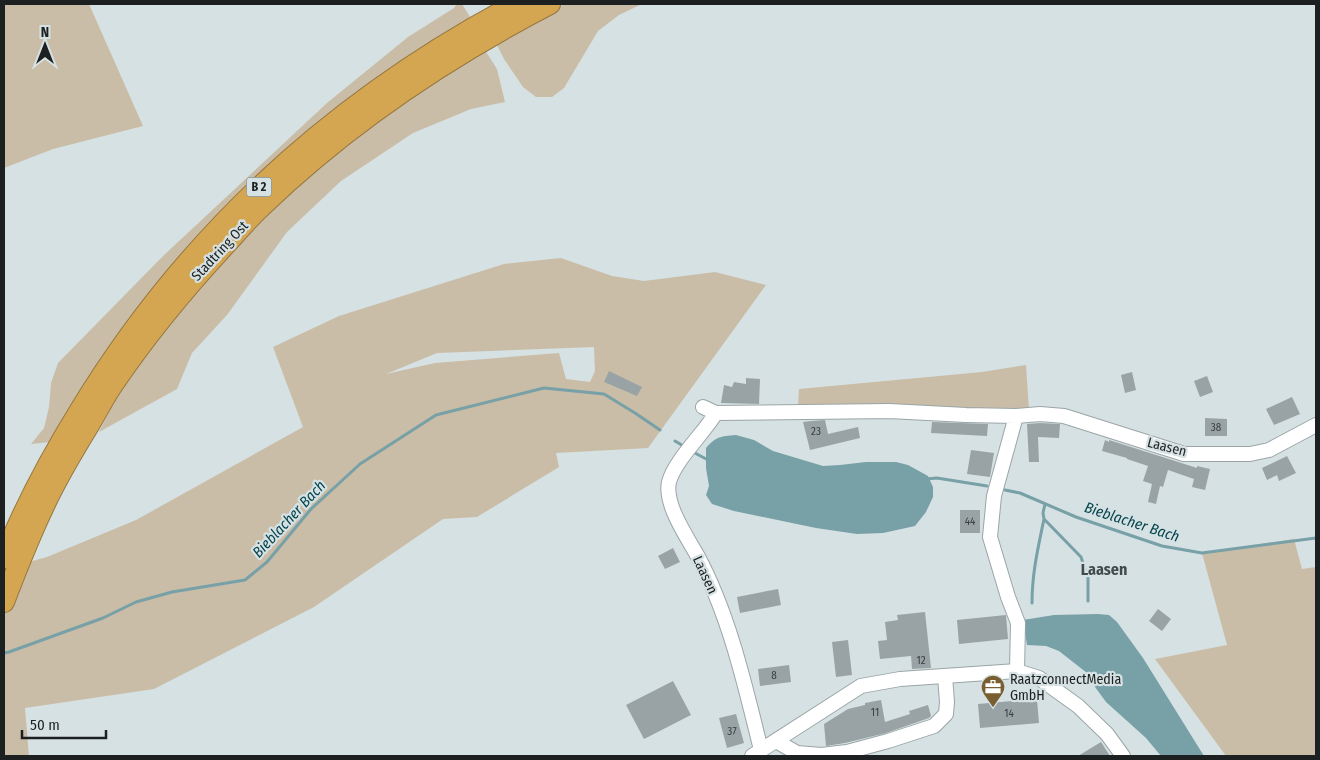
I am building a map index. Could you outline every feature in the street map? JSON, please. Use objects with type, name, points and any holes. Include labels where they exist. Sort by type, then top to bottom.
[{"type":"highway","name":"Stadtring Ost","points":[[4,602],[22,555],[105,383],[139,321],[175,276],[255,190],[303,147],[403,71],[516,4]]},
{"type":"highway","name":"Stadtring Ost","points":[[4,558],[33,493],[61,441],[105,383],[149,335],[210,261],[261,207],[324,151],[405,90],[468,50],[550,4]]},
{"type":"street","name":"Laasen","points":[[1123,756],[1107,734],[1078,706],[1039,678],[1017,671],[900,678],[861,686],[756,753],[742,675],[727,626],[698,556],[685,536],[674,512],[668,493],[669,482],[682,459],[711,422],[710,410],[889,411],[966,415],[1016,416],[1040,414],[1064,416],[1184,454],[1250,454],[1269,450],[1316,425]]},
{"type":"street","points":[[1016,416],[994,496],[990,537],[1008,598],[1018,623],[1017,671]]},
{"type":"street","points":[[776,741],[797,753],[821,755],[847,752],[934,726],[946,714],[945,676]]},
{"type":"shaded area","points":[[4,4],[89,4],[143,126],[53,149],[4,168]]},
{"type":"shaded area","points":[[457,4],[462,4],[472,20],[252,182],[186,248],[91,373],[50,442],[31,444],[44,428],[49,407],[51,383],[58,363],[163,256],[327,103],[408,37],[454,8]]},
{"type":"shaded area","points":[[564,4],[642,4],[619,15],[598,31],[564,88],[552,97],[536,97],[523,87],[504,59],[495,41]]},
{"type":"shaded area","points":[[483,47],[497,69],[505,102],[471,109],[413,133],[341,181],[287,232],[227,315],[192,353],[177,389],[99,432],[119,393],[169,324],[232,249],[334,149]]},
{"type":"shaded area","points":[[561,258],[612,276],[644,281],[715,272],[766,285],[648,448],[556,453],[559,467],[477,517],[443,519],[314,607],[154,689],[25,708],[29,756],[4,756],[4,569],[47,557],[136,520],[303,427],[273,347],[339,316],[504,264]],"holes":[[[594,347],[595,371],[590,382],[566,379],[559,353],[435,363],[386,374],[437,353]]]},
{"type":"shaded area","points":[[1026,365],[1029,410],[1010,411],[898,404],[798,407],[799,389],[982,372]]},
{"type":"shaded area","points":[[1294,539],[1302,569],[1316,567],[1316,756],[1226,756],[1155,659],[1227,645],[1202,553]]},
{"type":"water","points":[[736,435],[754,440],[773,451],[823,466],[866,462],[896,462],[908,465],[928,476],[933,487],[933,497],[926,512],[915,526],[883,533],[857,534],[816,528],[734,511],[712,504],[706,495],[709,486],[706,468],[706,448],[719,438]]},
{"type":"water","points":[[1054,615],[1109,615],[1117,622],[1143,658],[1204,756],[1161,756],[1146,738],[1106,702],[1087,673],[1059,651],[1046,646],[1027,645],[1023,620]]},
{"type":"building","points":[[609,371],[642,387],[637,396],[604,382]]},
{"type":"building","points":[[1132,372],[1136,390],[1125,393],[1121,375]]},
{"type":"building","points":[[1207,376],[1213,392],[1200,397],[1194,381]]},
{"type":"building","points":[[746,378],[760,379],[759,404],[721,403],[724,385],[732,387],[734,382],[746,384]]},
{"type":"building","points":[[1292,397],[1300,414],[1274,425],[1266,409]]},
{"type":"building","points":[[1205,418],[1227,419],[1227,436],[1205,436]]},
{"type":"building","points":[[825,420],[828,434],[858,427],[860,438],[810,450],[803,422]]},
{"type":"building","points":[[932,422],[988,424],[987,436],[931,433]]},
{"type":"building","points":[[1027,424],[1060,424],[1059,438],[1038,437],[1039,462],[1029,462]]},
{"type":"building","points":[[1105,440],[1197,468],[1197,466],[1210,469],[1205,490],[1192,487],[1194,479],[1168,470],[1163,487],[1160,486],[1156,504],[1148,502],[1152,484],[1143,481],[1148,466],[1102,451]]},
{"type":"building","points":[[971,450],[994,453],[990,477],[967,474]]},
{"type":"building","points":[[1287,456],[1296,473],[1279,481],[1277,475],[1267,480],[1262,468]]},
{"type":"building","points":[[960,510],[980,510],[980,533],[960,533]]},
{"type":"building","points":[[673,548],[680,562],[665,569],[658,556]]},
{"type":"building","points":[[778,589],[781,605],[740,613],[737,597]]},
{"type":"building","points":[[1158,609],[1171,619],[1162,631],[1149,621]]},
{"type":"building","points":[[925,612],[931,668],[912,669],[911,656],[880,659],[878,641],[887,640],[885,622],[898,620],[897,615]]},
{"type":"building","points":[[1006,615],[1008,639],[959,644],[957,620]]},
{"type":"building","points":[[848,640],[852,675],[836,677],[832,642]]},
{"type":"building","points":[[789,665],[791,682],[760,686],[758,669]]},
{"type":"building","points":[[673,681],[691,715],[644,739],[626,705]]},
{"type":"building","points":[[1037,699],[1039,723],[980,728],[978,704]]},
{"type":"building","points":[[881,700],[885,722],[910,714],[909,711],[928,705],[931,716],[886,733],[826,746],[824,724],[848,709]]},
{"type":"building","points":[[736,714],[744,743],[727,748],[719,718]]},
{"type":"building","points":[[1101,742],[1110,756],[1078,756]]},
{"type":"waterway","name":"Bieblacher Bach","points":[[4,653],[103,618],[136,602],[172,592],[245,580],[267,562],[311,509],[360,464],[436,415],[544,388],[604,394],[660,430]]},
{"type":"waterway","name":"Bieblacher Bach","points":[[675,441],[685,447]]},
{"type":"waterway","name":"Bieblacher Bach","points":[[693,452],[710,461]]},
{"type":"waterway","name":"Bieblacher Bach","points":[[926,479],[937,478],[987,486]]},
{"type":"waterway","name":"Bieblacher Bach","points":[[1005,490],[1020,493],[1076,517],[1162,546],[1202,553],[1316,538]]},
{"type":"waterway","points":[[1045,504],[1044,519],[1081,557],[1088,578],[1088,601]]},
{"type":"waterway","points":[[1032,603],[1034,571],[1044,519]]},
{"type":"place","name":"RaatzconnectMedia GmbH","points":[[993,708]]},
{"type":"district","name":"Laasen","points":[[1104,569]]}]
